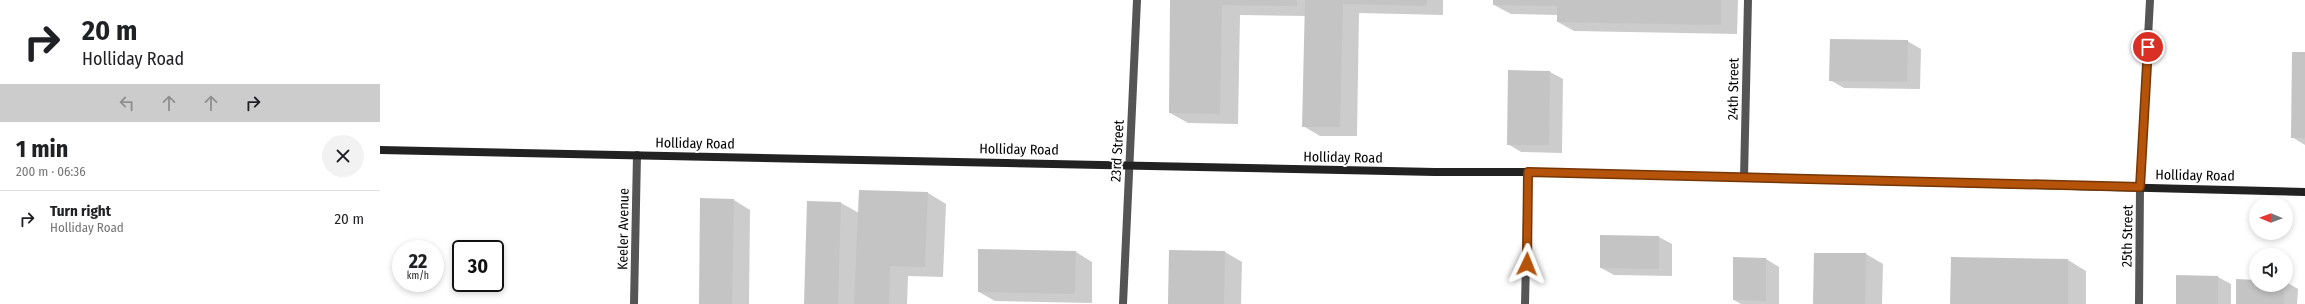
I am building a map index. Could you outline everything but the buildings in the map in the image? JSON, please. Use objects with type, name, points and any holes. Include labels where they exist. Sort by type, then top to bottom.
[{"type":"street","name":"23rd Street","points":[[1123,304],[1126,219],[1131,165],[1137,0]]},
{"type":"street","name":"24th Street","points":[[1744,178],[1748,0]]},
{"type":"street","name":"25th Street","points":[[2138,304],[2140,187],[2150,0]]},
{"type":"street","name":"Holliday Road","points":[[380,150],[1528,172],[2305,192]]},
{"type":"street","name":"Keeler Avenue","points":[[634,304],[638,155]]},
{"type":"street","points":[[1525,304],[1528,172]]},
{"type":"route","points":[[1527,264],[1528,172],[2140,187],[2148,47]]}]
